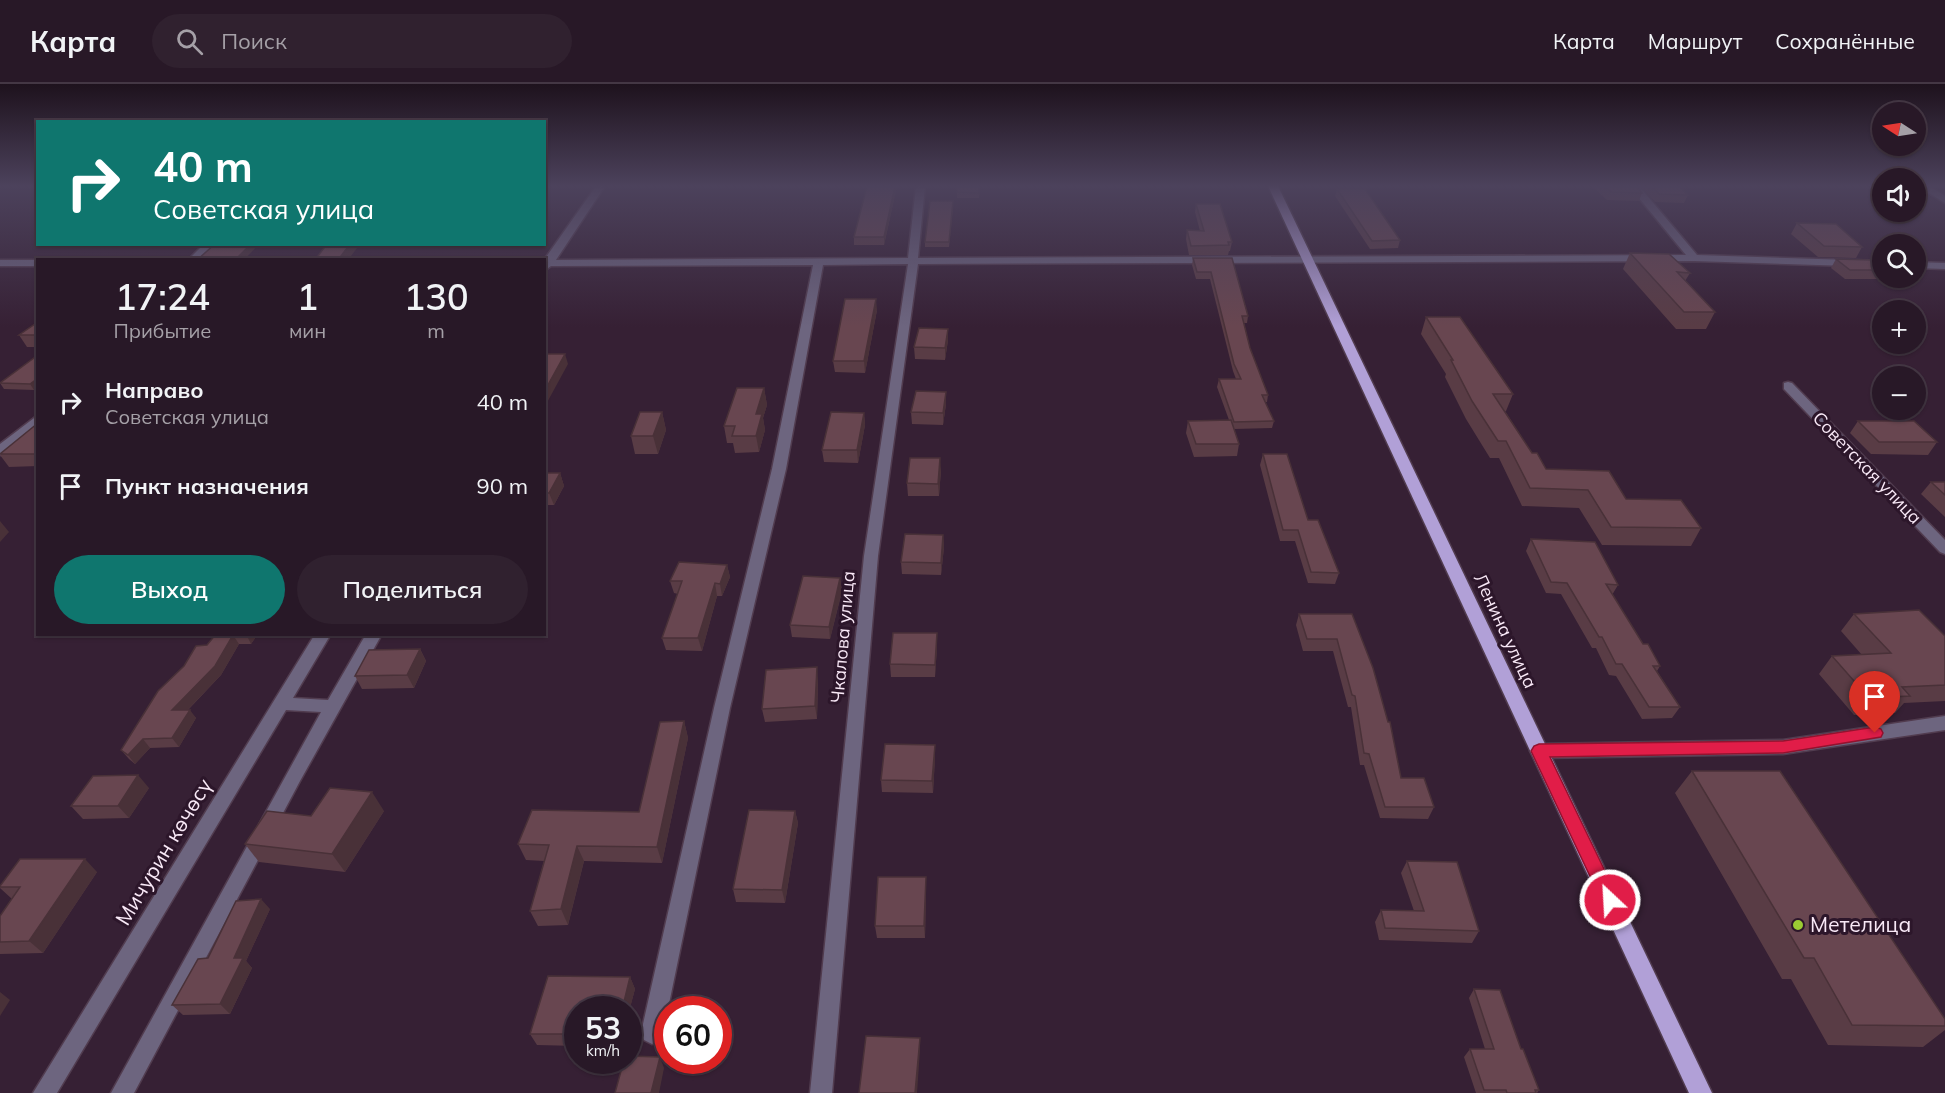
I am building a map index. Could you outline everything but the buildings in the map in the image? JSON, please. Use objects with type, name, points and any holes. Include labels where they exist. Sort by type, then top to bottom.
[{"type":"main road","name":"Ленина улица","points":[[1296,233],[1701,1093]]},
{"type":"street","points":[[546,266],[568,233]]},
{"type":"street","name":"Чкалова улица","points":[[821,1093],[871,556],[916,233]]},
{"type":"street","points":[[1673,233],[1694,258]]},
{"type":"street","points":[[195,258],[208,246]]},
{"type":"street","points":[[546,266],[1694,258],[1872,264]]},
{"type":"street","points":[[0,263],[36,263]]},
{"type":"street","points":[[652,1033],[722,708],[779,469],[818,263]]},
{"type":"street","points":[[1926,265],[1945,266]]},
{"type":"street","name":"Советская улица","points":[[1788,386],[1945,549]]},
{"type":"street","points":[[0,451],[36,421]]},
{"type":"street","name":"Мичурин көчөсү","points":[[44,1093],[322,636]]},
{"type":"street","points":[[122,1093],[373,636]]},
{"type":"street","points":[[281,703],[333,707]]},
{"type":"street","points":[[1539,751],[1783,747],[1945,723]]},
{"type":"place","name":"Метелица","points":[[1798,925]]},
{"type":"route","points":[[1610,900],[1539,751],[1783,747],[1875,733]]}]
